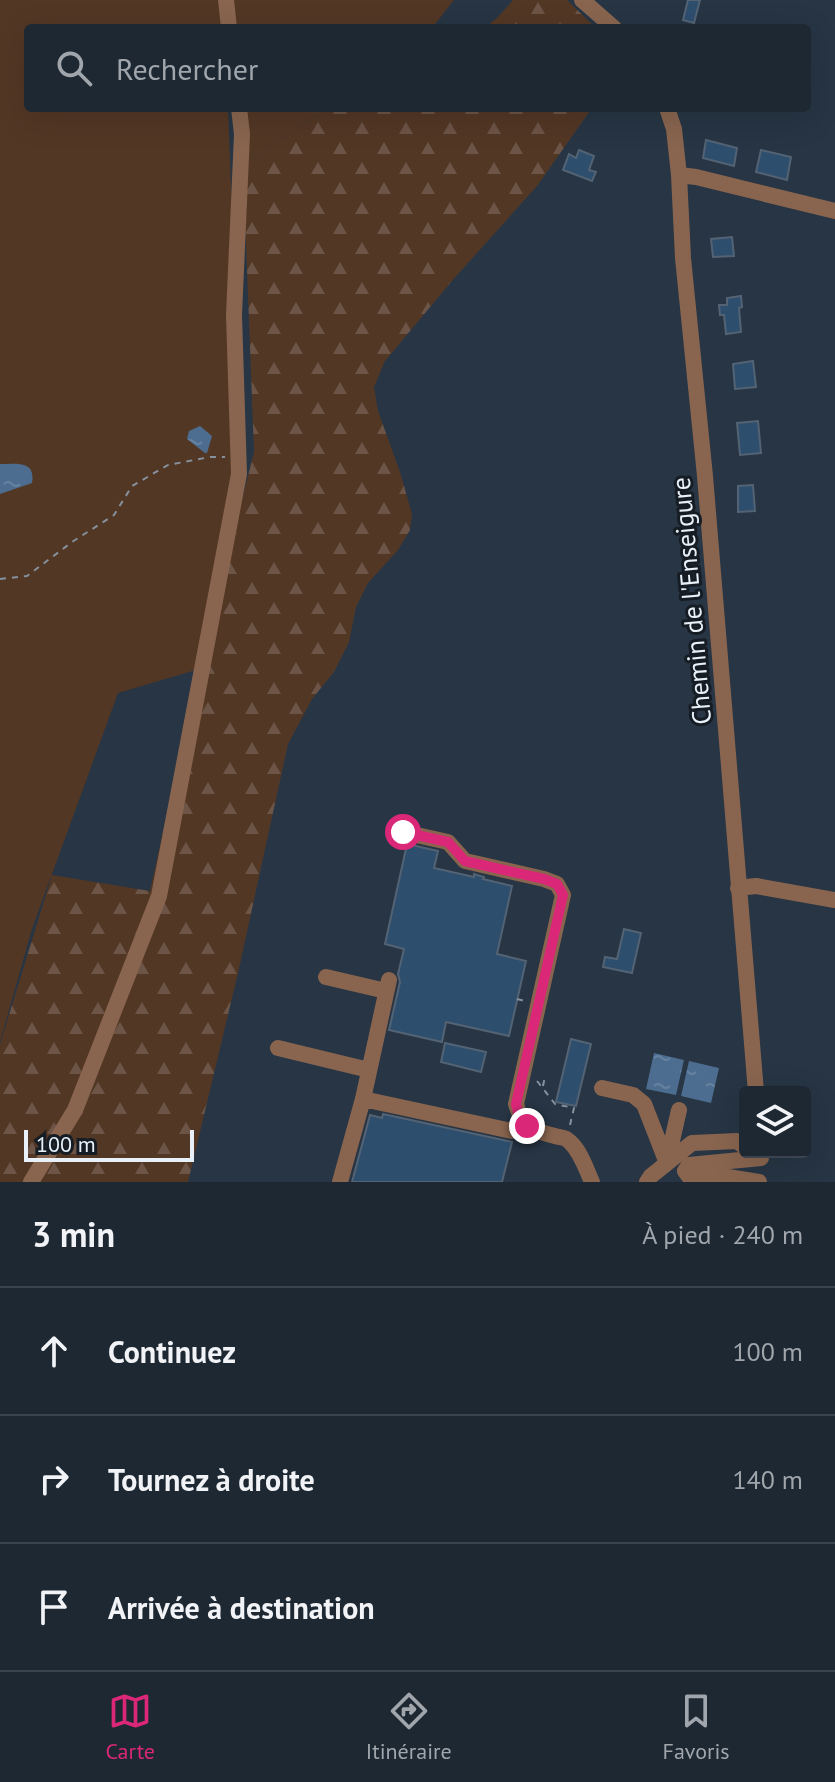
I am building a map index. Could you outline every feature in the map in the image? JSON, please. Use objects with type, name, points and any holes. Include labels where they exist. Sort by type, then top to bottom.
[{"type":"street","points":[[226,0],[229,24]]},
{"type":"street","points":[[582,0],[609,24]]},
{"type":"street","points":[[31,1182],[75,1110],[159,896],[239,474],[234,315],[242,134],[239,112]]},
{"type":"street","name":"Chemin de l'Enseigure","points":[[668,112],[674,129],[679,175],[683,258],[705,476],[755,1086]]},
{"type":"street","points":[[679,175],[835,211]]},
{"type":"street","points":[[403,832],[448,842],[465,861],[557,884],[563,895],[516,1104],[519,1116],[534,1131],[567,1139],[581,1158],[592,1182]]},
{"type":"street","points":[[738,888],[756,886],[835,900]]},
{"type":"street","points":[[326,977],[388,985],[363,1099],[340,1181]]},
{"type":"street","points":[[278,1048],[369,1070]]},
{"type":"street","points":[[602,1088],[633,1095],[644,1104],[667,1163]]},
{"type":"street","points":[[363,1099],[512,1131],[527,1126]]},
{"type":"street","points":[[667,1163],[679,1110]]},
{"type":"street","points":[[647,1182],[692,1143],[739,1139]]},
{"type":"street","points":[[739,1157],[689,1165],[685,1171],[688,1181],[709,1174],[761,1182],[758,1158]]},
{"type":"path","points":[[0,579],[27,576],[114,515],[132,486],[168,465],[210,457],[238,457]]},
{"type":"path","points":[[517,999],[527,1001],[526,1005]]},
{"type":"path","points":[[542,1088],[545,1076]]},
{"type":"path","points":[[535,1079],[555,1104],[574,1108],[569,1130]]},
{"type":"green space","points":[[0,0],[224,0],[225,24],[24,24],[24,112],[228,112],[242,458],[196,670],[118,693],[32,929],[0,1042]]},
{"type":"green space","points":[[230,0],[454,0],[435,24],[232,24]]},
{"type":"green space","points":[[513,0],[567,0],[592,24],[490,24]]},
{"type":"green space","points":[[239,112],[324,112],[243,164]]},
{"type":"green space","points":[[324,112],[589,112],[537,186],[385,361],[374,387],[378,411],[412,514],[410,530],[398,550],[368,583],[356,607],[349,642],[334,672],[312,699],[288,744],[188,1182],[0,1182],[0,1044],[52,875],[150,891],[193,696],[254,452],[243,164]]},
{"type":"water","points":[[200,426],[212,436],[207,453],[187,439],[189,431]]},
{"type":"water","points":[[0,464],[28,467],[32,483],[0,494]]},
{"type":"water","points":[[654,1053],[684,1060],[676,1095],[646,1089]]},
{"type":"water","points":[[689,1061],[719,1068],[711,1103],[681,1096]]},
{"type":"building","points":[[688,0],[700,0],[694,23],[683,20]]},
{"type":"building","points":[[706,140],[737,148],[734,166],[703,158]]},
{"type":"building","points":[[579,150],[594,156],[589,170],[596,172],[592,181],[563,170],[569,154],[576,158]]},
{"type":"building","points":[[761,150],[791,157],[787,180],[756,172]]},
{"type":"building","points":[[732,237],[734,256],[713,257],[711,239]]},
{"type":"building","points":[[741,296],[741,332],[726,334],[724,315],[720,315],[719,305],[727,305],[727,298]]},
{"type":"building","points":[[753,361],[756,387],[735,389],[733,364]]},
{"type":"building","points":[[758,421],[761,453],[740,455],[737,423]]},
{"type":"building","points":[[753,485],[755,511],[738,512],[738,486]]},
{"type":"building","points":[[407,844],[438,851],[434,868],[474,877],[474,874],[512,886],[497,954],[526,961],[509,1036],[446,1022],[442,1042],[389,1030],[404,949],[385,944]]},
{"type":"building","points":[[624,929],[641,933],[632,973],[603,967],[605,957],[617,959]]},
{"type":"building","points":[[571,1039],[591,1044],[576,1106],[556,1102]]},
{"type":"building","points":[[445,1043],[486,1052],[481,1072],[441,1062]]},
{"type":"building","points":[[383,1114],[512,1142],[502,1182],[352,1182],[370,1115],[382,1118]]},
{"type":"route","points":[[403,832],[448,842],[465,861],[557,884],[563,895],[516,1104],[519,1116],[527,1126]]}]
